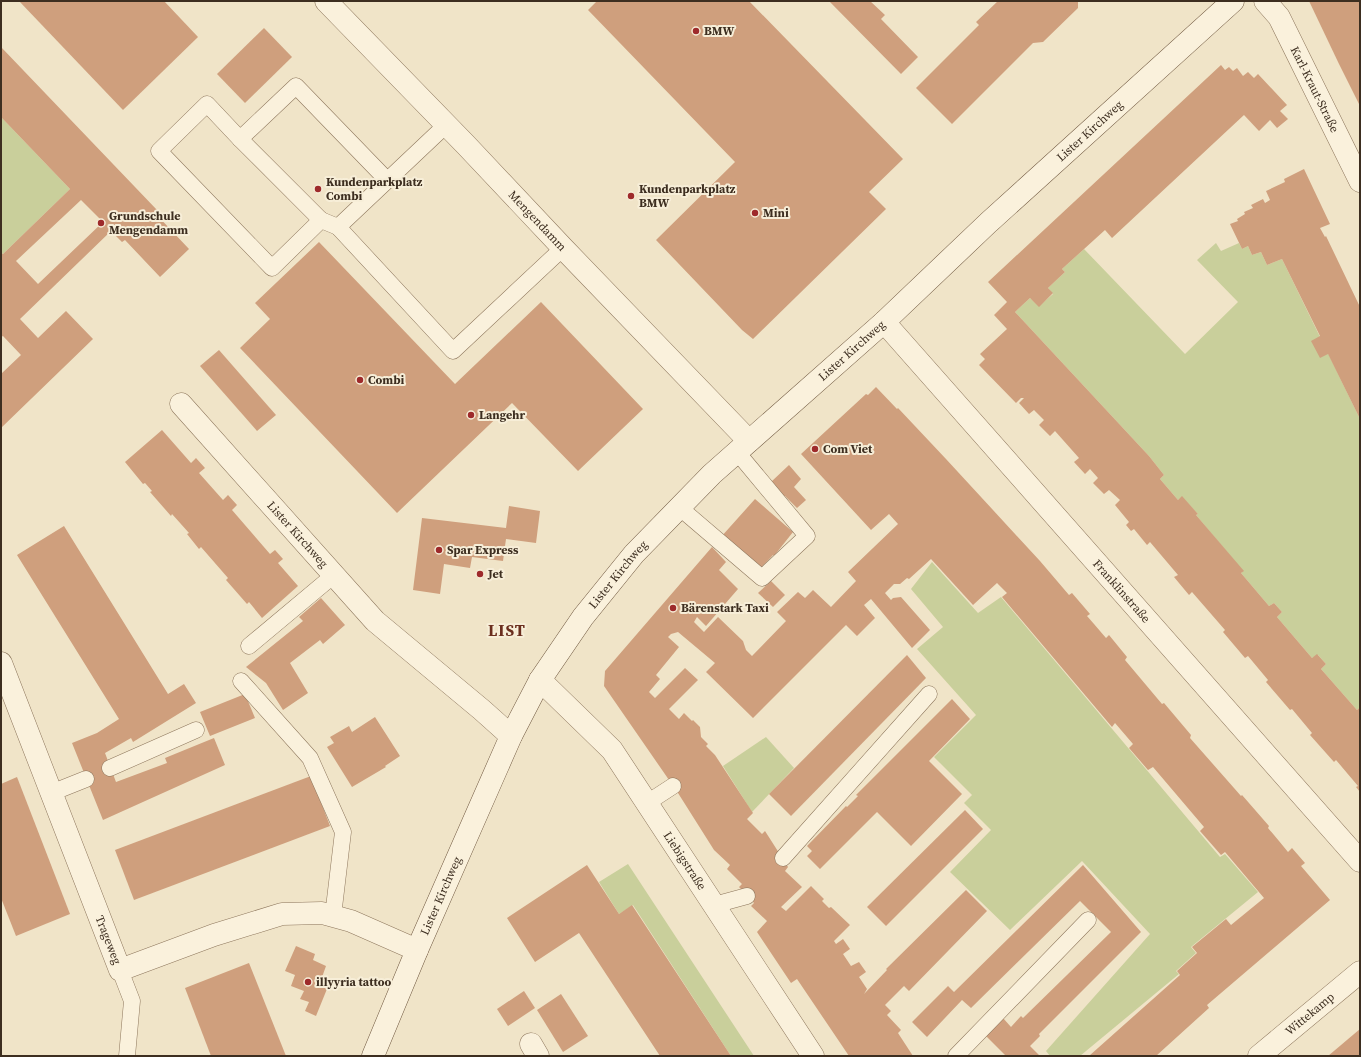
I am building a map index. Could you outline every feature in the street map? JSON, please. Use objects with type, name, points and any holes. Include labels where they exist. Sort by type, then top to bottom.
[{"type":"street","name":"Mengendamm","points":[[326,1],[563,248],[743,447]]},
{"type":"street","name":"Lister Kirchweg","points":[[373,1056],[417,950],[511,736],[540,680],[583,617],[634,554],[712,474],[884,322],[988,223],[1233,1]]},
{"type":"street","name":"Karl-Kraut-Straße","points":[[1265,1],[1280,17],[1360,181]]},
{"type":"street","name":"Franklinstraße","points":[[884,322],[1360,862]]},
{"type":"street","name":"Lister Kirchweg","points":[[181,404],[375,621],[511,736]]},
{"type":"street","name":"Trageweg","points":[[1,663],[120,970],[214,935],[282,914],[322,913],[364,927],[417,950]]},
{"type":"street","name":"Liebigstraße","points":[[540,680],[612,750],[813,1056]]},
{"type":"street","name":"Wittekamp","points":[[1259,1056],[1360,972]]},
{"type":"lane","points":[[240,139],[296,86],[387,180]]},
{"type":"lane","points":[[321,220],[272,268],[159,151],[207,104],[321,220],[338,227],[453,351],[563,248]]},
{"type":"lane","points":[[338,227],[446,125]]},
{"type":"lane","points":[[680,508],[762,578],[807,536],[743,447]]},
{"type":"lane","points":[[249,646],[334,575]]},
{"type":"lane","points":[[241,681],[310,758],[343,832],[333,916]]},
{"type":"lane","points":[[783,858],[929,694]]},
{"type":"lane","points":[[110,768],[196,730]]},
{"type":"lane","points":[[51,793],[86,778]]},
{"type":"lane","points":[[647,803],[672,786]]},
{"type":"lane","points":[[714,905],[747,896]]},
{"type":"lane","points":[[956,1056],[1088,920]]},
{"type":"lane","points":[[120,970],[132,1001],[127,1056]]},
{"type":"green space","points":[[1,117],[70,189],[3,254],[1,253]]},
{"type":"green space","points":[[1216,243],[1221,251],[1239,243],[1242,249],[1248,246],[1252,255],[1261,252],[1267,265],[1282,259],[1360,419],[1360,707],[1357,710],[1321,669],[1326,664],[1318,655],[1312,658],[1277,617],[1282,612],[1274,603],[1269,606],[1241,573],[1243,571],[1196,515],[1198,514],[1182,497],[1178,500],[1160,479],[1164,475],[1149,456],[1015,312],[1030,298],[1039,306],[1053,294],[1048,288],[1065,272],[1062,269],[1084,249],[1185,354],[1238,302],[1197,260]]},
{"type":"green space","points":[[932,562],[978,613],[1001,597],[1220,857],[1225,854],[1258,892],[1191,947],[1196,953],[1176,971],[1179,974],[1080,1056],[1050,1056],[1046,1051],[1150,934],[1082,861],[1010,930],[950,872],[991,830],[964,803],[972,795],[934,757],[976,715],[917,649],[943,627],[911,589]]},
{"type":"green space","points":[[766,737],[794,768],[752,812],[723,766]]},
{"type":"green space","points":[[628,864],[754,1056],[731,1056],[633,905],[619,914],[599,882]]},
{"type":"building","points":[[19,1],[164,1],[198,37],[123,110]]},
{"type":"building","points":[[597,1],[749,1],[903,159],[869,192],[886,209],[753,339],[742,330],[656,240],[735,162],[588,10]]},
{"type":"building","points":[[829,1],[870,1],[885,15],[881,19],[918,57],[901,74]]},
{"type":"building","points":[[998,1],[1078,1],[1078,8],[1043,42],[1033,43],[952,124],[916,88],[979,25],[976,22]]},
{"type":"building","points":[[1309,1],[1360,1],[1360,106],[1339,64]]},
{"type":"building","points":[[264,28],[292,57],[245,103],[217,74]]},
{"type":"building","points":[[1,47],[157,210],[154,212],[189,249],[160,277],[125,240],[122,242],[111,231],[20,319],[38,338],[66,311],[93,339],[1,428],[1,374],[21,355],[3,336],[1,337],[1,253],[3,254],[70,189],[1,117]],"holes":[[[81,200],[103,222],[38,284],[16,261]]]},
{"type":"building","points":[[1221,65],[1225,70],[1229,67],[1233,71],[1237,68],[1243,76],[1248,72],[1254,78],[1258,74],[1287,105],[1280,111],[1288,119],[1277,128],[1270,120],[1259,131],[1244,115],[1112,238],[1105,230],[1062,269],[1065,272],[1048,288],[1053,293],[1039,307],[1030,298],[1015,312],[1149,456],[1164,475],[1160,479],[1178,500],[1182,496],[1198,514],[1196,515],[1244,571],[1241,573],[1269,606],[1274,603],[1282,612],[1277,617],[1312,658],[1317,654],[1326,664],[1321,669],[1357,710],[1360,707],[1360,792],[1356,787],[1358,786],[1336,760],[1334,762],[1310,735],[1312,733],[1292,709],[1290,710],[1266,682],[1268,680],[1248,656],[1245,658],[1223,632],[1225,630],[1192,592],[1189,595],[1174,577],[1178,575],[1150,542],[1147,545],[1134,529],[1131,531],[1126,525],[1129,522],[1115,505],[1120,500],[1109,490],[1104,494],[1093,483],[1098,478],[1090,469],[1085,474],[1074,462],[1079,458],[1055,431],[1050,436],[1039,425],[1044,420],[1034,410],[1029,414],[1019,403],[1024,398],[1021,398],[1016,403],[979,365],[985,359],[980,354],[1007,329],[994,315],[1007,302],[988,282]]},
{"type":"building","points":[[1304,169],[1330,224],[1320,228],[1325,237],[1326,236],[1360,307],[1360,419],[1328,354],[1320,358],[1311,341],[1320,336],[1282,259],[1267,265],[1261,252],[1252,255],[1248,246],[1242,249],[1230,224],[1238,221],[1237,219],[1245,214],[1244,212],[1253,208],[1251,205],[1263,199],[1265,203],[1270,200],[1266,191],[1285,182],[1284,179]]},
{"type":"building","name":"Combi","points":[[319,242],[455,384],[541,302],[643,409],[578,471],[512,403],[397,513],[240,348],[270,319],[255,303]]},
{"type":"building","points":[[219,350],[276,415],[257,431],[200,366]]},
{"type":"building","points":[[876,387],[946,459],[1040,561],[1069,595],[1072,593],[1090,614],[1087,616],[1106,638],[1109,635],[1127,657],[1125,660],[1162,704],[1164,703],[1191,735],[1190,738],[1269,826],[1268,828],[1288,852],[1292,848],[1305,863],[1301,866],[1330,900],[1207,1005],[1209,1008],[1156,1056],[1089,1056],[1180,975],[1177,971],[1197,953],[1192,947],[1226,919],[1231,925],[1264,898],[1225,852],[1221,855],[1200,831],[1204,827],[1153,767],[1148,770],[1129,748],[1133,744],[1115,723],[1112,727],[1002,597],[1007,593],[997,583],[973,605],[931,559],[909,579],[907,578],[900,584],[894,584],[885,593],[891,600],[893,598],[901,597],[930,630],[912,648],[871,599],[864,605],[875,618],[857,636],[846,625],[753,718],[706,672],[715,663],[678,632],[671,634],[668,637],[679,647],[656,675],[660,679],[649,692],[655,698],[685,668],[698,680],[669,709],[679,719],[684,713],[700,727],[701,737],[708,744],[706,746],[715,755],[753,813],[747,819],[762,834],[765,831],[788,867],[785,871],[802,887],[781,907],[786,911],[811,886],[824,899],[822,901],[829,908],[831,907],[850,925],[834,941],[836,944],[843,939],[850,949],[843,954],[851,966],[859,962],[866,972],[859,977],[867,989],[864,994],[887,970],[886,969],[966,890],[987,911],[909,991],[904,986],[885,1005],[891,1011],[887,1015],[901,1030],[898,1033],[913,1056],[849,1056],[797,979],[791,983],[757,932],[767,921],[751,906],[754,903],[739,887],[742,884],[727,869],[730,865],[714,850],[678,793],[604,686],[605,671],[712,547],[726,562],[719,570],[738,589],[706,626],[697,617],[694,622],[704,632],[718,617],[743,641],[746,650],[752,656],[786,621],[777,612],[798,592],[805,598],[813,590],[831,607],[856,581],[848,572],[898,524],[889,514],[871,530],[801,454],[866,394],[868,395]]},
{"type":"building","points":[[162,430],[191,463],[196,458],[205,468],[199,473],[223,500],[228,495],[237,505],[232,510],[270,554],[275,550],[283,559],[278,563],[298,586],[262,618],[249,602],[247,604],[226,580],[228,578],[201,547],[199,549],[187,534],[189,533],[172,514],[171,516],[150,492],[152,491],[145,483],[143,484],[125,462]]},
{"type":"building","points":[[789,465],[801,479],[794,487],[806,500],[797,508],[785,496],[784,497],[771,482]]},
{"type":"building","points":[[755,499],[793,532],[774,556],[773,555],[758,571],[721,537]]},
{"type":"building","points":[[509,506],[540,511],[536,543],[506,539],[503,561],[472,557],[470,568],[444,564],[440,594],[413,590],[422,518],[506,528]]},
{"type":"building","points":[[64,526],[168,694],[184,684],[196,703],[133,742],[131,738],[105,753],[116,782],[167,763],[165,758],[214,738],[225,765],[103,820],[72,743],[97,733],[119,719],[17,555]]},
{"type":"building","points":[[771,581],[785,595],[773,607],[758,593]]},
{"type":"building","points":[[321,598],[345,625],[323,644],[320,640],[290,663],[308,693],[283,710],[266,683],[246,667],[303,621],[299,617]]},
{"type":"building","points":[[907,655],[926,678],[791,816],[769,794]]},
{"type":"building","points":[[245,694],[255,718],[210,736],[200,712]]},
{"type":"building","points":[[952,699],[970,719],[929,761],[962,794],[911,846],[877,812],[820,869],[807,856],[812,851],[807,846]]},
{"type":"building","points":[[375,717],[400,756],[385,766],[386,767],[352,787],[327,747],[334,743],[330,737],[349,726],[352,732]]},
{"type":"building","points":[[311,776],[330,826],[134,900],[115,850]]},
{"type":"building","points":[[17,777],[70,914],[16,936],[1,898],[1,784]]},
{"type":"building","points":[[965,810],[983,829],[886,926],[867,907]]},
{"type":"building","points":[[587,865],[619,914],[632,905],[731,1056],[660,1056],[579,933],[535,962],[507,918]]},
{"type":"building","points":[[1083,865],[1141,932],[1039,1034],[1040,1036],[1030,1046],[1040,1056],[1006,1056],[986,1036],[1003,1018],[1011,1027],[1021,1016],[1023,1018],[1111,932],[1080,901],[971,1008],[962,1000],[927,1037],[912,1022],[948,986],[954,992]]},
{"type":"building","name":"illyyria tattoo","points":[[296,946],[315,954],[313,960],[326,966],[321,980],[329,984],[316,1016],[305,1011],[309,1002],[300,999],[304,991],[291,986],[295,975],[285,971]]},
{"type":"building","points":[[249,963],[286,1056],[211,1056],[185,988]]},
{"type":"building","points":[[524,991],[535,1008],[508,1026],[497,1009]]},
{"type":"building","points":[[561,994],[588,1036],[563,1052],[537,1010]]},
{"type":"building","points":[[1360,1029],[1360,1056],[1328,1056]]},
{"type":"place","name":"BMW","points":[[696,31]]},
{"type":"place","name":"Kundenparkplatz Combi","points":[[318,189]]},
{"type":"place","name":"Kundenparkplatz BMW","points":[[631,196]]},
{"type":"place","name":"Mini","points":[[755,213]]},
{"type":"place","name":"Grundschule Mengendamm","points":[[101,223]]},
{"type":"place","name":"Combi","points":[[360,380]]},
{"type":"place","name":"Langehr","points":[[471,415]]},
{"type":"place","name":"Com Viet","points":[[815,449]]},
{"type":"place","name":"Spar Express","points":[[439,550]]},
{"type":"place","name":"Jet","points":[[480,574]]},
{"type":"place","name":"Bärenstark Taxi","points":[[673,608]]},
{"type":"place","name":"illyyria tattoo","points":[[308,982]]},
{"type":"district","name":"LIST","points":[[507,630]]}]
